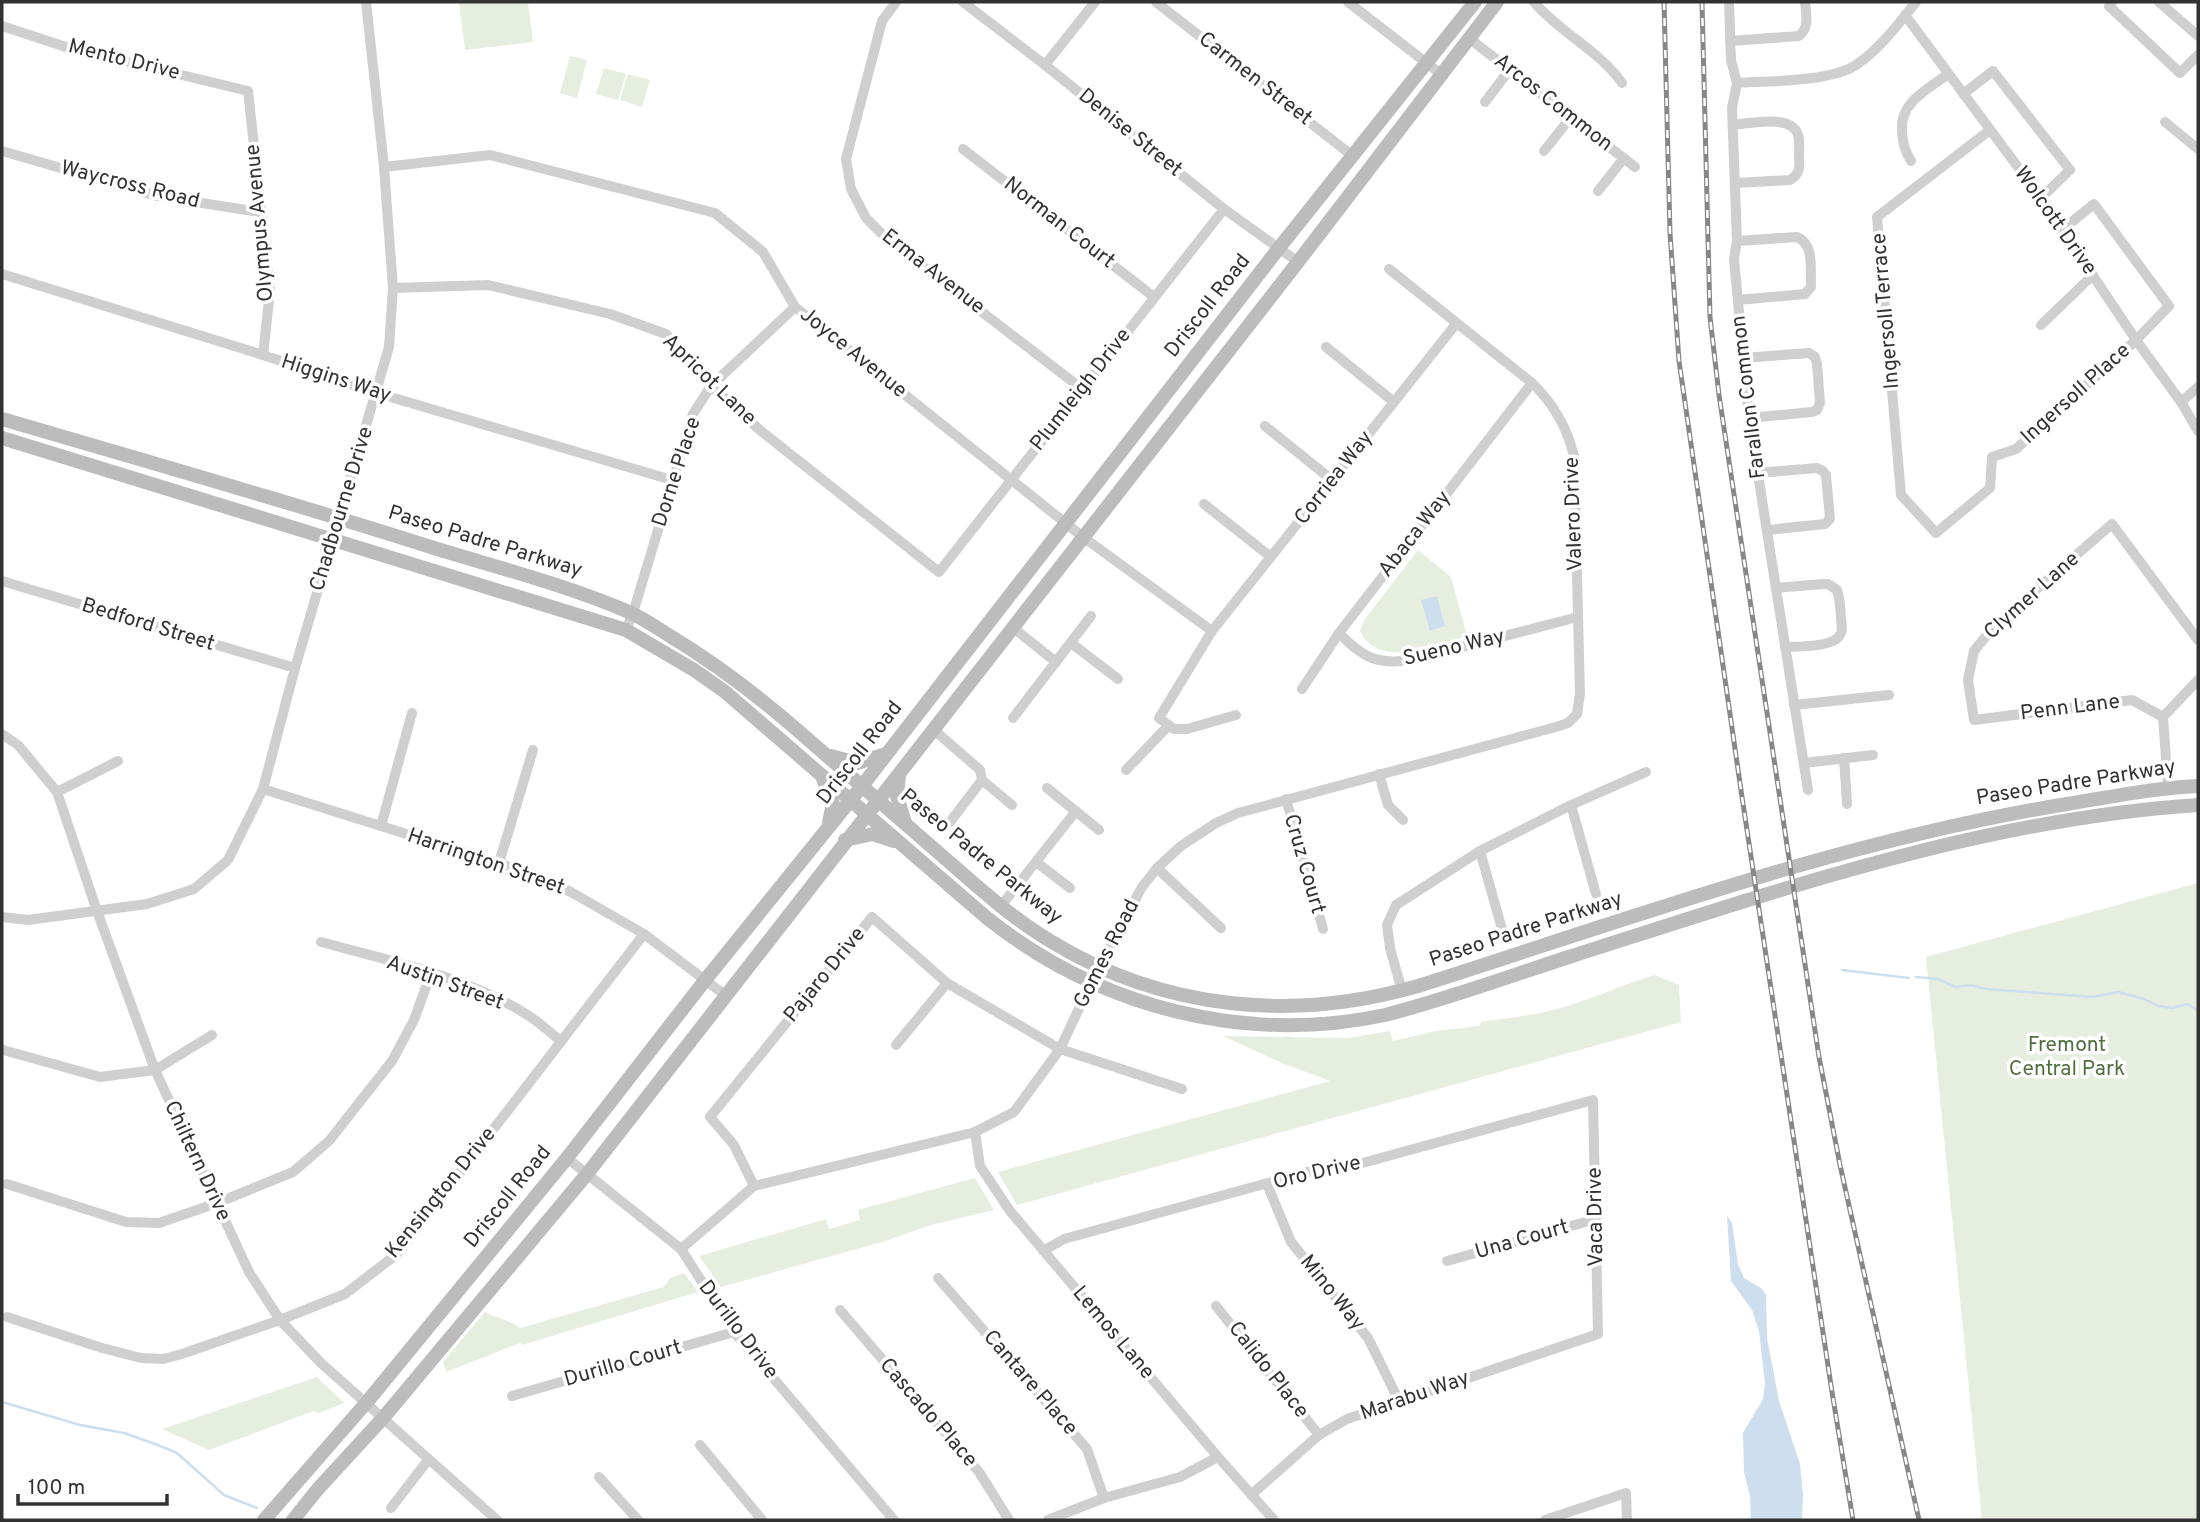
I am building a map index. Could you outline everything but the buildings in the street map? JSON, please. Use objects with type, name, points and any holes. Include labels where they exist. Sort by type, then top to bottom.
[{"type":"main road","name":"Driscoll Road","points":[[264,1520],[367,1402],[567,1158],[706,979],[862,786],[1279,248],[1475,2]]},
{"type":"main road","name":"Driscoll Road","points":[[293,1520],[384,1417],[587,1174],[1298,262],[1497,2]]},
{"type":"main road","name":"Paseo Padre Parkway","points":[[2,419],[338,518],[633,613],[754,692],[1001,906],[1051,942],[1099,967],[1182,995],[1257,1006],[1290,1007],[1365,1000],[1402,991],[1862,847],[2010,813],[2168,788],[2198,786]]},
{"type":"main road","name":"Paseo Padre Parkway","points":[[2,438],[626,630],[724,691],[1013,938],[1049,961],[1091,982],[1149,1005],[1213,1019],[1266,1024],[1320,1024],[1361,1019],[1416,1006],[1787,888],[1901,856],[2060,822],[2198,805]]},
{"type":"main road","points":[[825,754],[857,763],[887,754]]},
{"type":"main road","points":[[819,771],[830,791],[833,804],[828,827]]},
{"type":"main road","points":[[900,772],[897,796],[906,824]]},
{"type":"main road","points":[[845,840],[873,834],[902,844]]},
{"type":"main road","points":[[1320,1024],[1386,1005],[1394,1001],[1402,991]]},
{"type":"street","name":"Chadbourne Drive","points":[[2,917],[29,920],[147,904],[194,889],[228,860],[263,789],[295,668],[389,347],[393,288],[384,167],[366,2]]},
{"type":"street","name":"Erma Avenue","points":[[896,2],[882,21],[846,159],[851,189],[866,218],[886,238],[1082,389]]},
{"type":"street","name":"Denise Street","points":[[963,2],[1224,209],[1298,262]]},
{"type":"street","points":[[1045,65],[1095,2]]},
{"type":"street","name":"Carmen Street","points":[[1156,2],[1354,157]]},
{"type":"street","points":[[1348,2],[1442,75]]},
{"type":"street","points":[[1534,2],[1559,28],[1612,69],[1622,83]]},
{"type":"street","name":"Farallon Common","points":[[1729,2],[1731,60],[1737,83],[1732,108],[1737,241],[1734,259],[1749,418],[1808,790]]},
{"type":"street","points":[[1730,41],[1799,36],[1805,31],[1807,24],[1805,2]]},
{"type":"street","points":[[1737,83],[1816,77],[1854,66],[1876,48],[1916,2]]},
{"type":"street","points":[[2112,2],[2109,6],[2180,73],[2198,55]]},
{"type":"street","points":[[2159,2],[2198,36]]},
{"type":"street","name":"Wolcott Drive","points":[[1905,15],[2063,229],[2198,431]]},
{"type":"street","name":"Mento Drive","points":[[2,26],[66,47],[248,91]]},
{"type":"street","name":"Arcos Common","points":[[1470,39],[1635,167]]},
{"type":"street","points":[[1485,102],[1510,69]]},
{"type":"street","points":[[1963,94],[1993,71],[2070,170],[2041,198]]},
{"type":"street","points":[[1911,162],[1903,149],[1901,118],[1906,107],[1948,74]]},
{"type":"street","name":"Olympus Avenue","points":[[248,91],[270,291],[264,355]]},
{"type":"street","points":[[1544,151],[1571,117]]},
{"type":"street","points":[[1733,125],[1785,121],[1793,125],[1798,134],[1800,170],[1790,180],[1735,183]]},
{"type":"street","points":[[2165,121],[2198,149]]},
{"type":"street","name":"Ingersoll Terrace","points":[[1937,533],[1901,495],[1877,217],[1990,130]]},
{"type":"street","name":"Norman Court","points":[[963,149],[1154,297]]},
{"type":"street","name":"Waycross Road","points":[[2,151],[157,196],[260,212]]},
{"type":"street","name":"Joyce Avenue","points":[[384,167],[490,155],[716,214],[763,252],[795,307],[1083,537],[1212,631]]},
{"type":"street","points":[[1598,191],[1624,158]]},
{"type":"street","points":[[2063,229],[2094,204],[2169,306],[2136,340]]},
{"type":"street","name":"Plumleigh Drive","points":[[939,572],[1224,209]]},
{"type":"street","points":[[1737,241],[1797,237],[1805,240],[1811,287],[1805,294],[1738,300]]},
{"type":"street","name":"Valero Drive","points":[[1389,269],[1532,383],[1548,398],[1569,436],[1574,456],[1580,694],[1577,714]]},
{"type":"street","name":"Higgins Way","points":[[2,274],[377,393],[672,480]]},
{"type":"street","points":[[2041,325],[2093,275]]},
{"type":"street","name":"Apricot Lane","points":[[393,288],[488,285],[610,314],[666,334],[711,386],[761,431],[939,572]]},
{"type":"street","name":"Dorne Place","points":[[626,630],[693,414],[711,386],[795,307]]},
{"type":"street","name":"Corriea Way","points":[[1169,725],[1159,718],[1212,631],[1456,324]]},
{"type":"street","name":"Ingersoll Place","points":[[1937,533],[1990,488],[1992,457],[2015,449],[2136,340]]},
{"type":"street","points":[[1326,348],[1394,402]]},
{"type":"street","points":[[1744,358],[1809,353],[1815,357],[1817,365],[1820,403],[1817,410],[1749,418]]},
{"type":"street","name":"Abaca Way","points":[[1302,689],[1339,632],[1532,383]]},
{"type":"street","points":[[2181,402],[2198,387]]},
{"type":"street","points":[[1265,426],[1332,480]]},
{"type":"street","points":[[1758,472],[1817,468],[1826,475],[1830,519],[1825,524],[1767,530]]},
{"type":"street","points":[[1204,504],[1271,557]]},
{"type":"street","name":"Clymer Lane","points":[[1974,720],[1968,680],[1974,651],[1995,625],[2112,524],[2198,639]]},
{"type":"street","name":"Bedford Street","points":[[2,581],[295,668]]},
{"type":"street","points":[[1776,588],[1828,584],[1837,590],[1839,598],[1842,627],[1836,641],[1785,647]]},
{"type":"street","points":[[1013,718],[1091,616]]},
{"type":"street","name":"Sueno Way","points":[[1339,632],[1357,651],[1392,663],[1578,617]]},
{"type":"street","points":[[1012,627],[1056,662]]},
{"type":"street","points":[[1071,643],[1118,679]]},
{"type":"street","points":[[2168,788],[2163,717],[2198,680]]},
{"type":"street","points":[[1794,705],[1889,695]]},
{"type":"street","name":"Penn Lane","points":[[1974,720],[2132,700],[2163,717]]},
{"type":"street","points":[[381,826],[412,713]]},
{"type":"street","name":"Gomes Road","points":[[681,1249],[754,1185],[975,1132],[1014,1112],[1059,1049],[1142,887],[1181,846],[1216,823],[1238,813],[1286,799],[1556,727],[1568,723],[1577,714]]},
{"type":"street","points":[[1126,770],[1169,725],[1174,729],[1187,729],[1236,715]]},
{"type":"street","points":[[934,730],[980,769],[982,780],[1012,805]]},
{"type":"street","name":"Chiltern Drive","points":[[2,733],[18,745],[57,792],[155,1070],[249,1272],[280,1320],[321,1363],[497,1520]]},
{"type":"street","points":[[499,863],[533,750]]},
{"type":"street","points":[[1804,763],[1873,755]]},
{"type":"street","points":[[1844,758],[1847,804]]},
{"type":"street","points":[[57,792],[118,761]]},
{"type":"street","points":[[1402,991],[1390,948],[1387,925],[1396,905],[1480,851],[1646,772]]},
{"type":"street","points":[[1379,774],[1388,805],[1403,820]]},
{"type":"street","points":[[950,822],[982,780]]},
{"type":"street","points":[[1048,788],[1099,830]]},
{"type":"street","name":"Harrington Street","points":[[263,789],[499,863],[571,892],[644,934],[725,995]]},
{"type":"street","name":"Cruz Court","points":[[1286,799],[1323,929]]},
{"type":"street","points":[[1571,806],[1596,894]]},
{"type":"street","points":[[1001,906],[1076,811]]},
{"type":"street","points":[[1480,851],[1502,929]]},
{"type":"street","points":[[1036,862],[1070,888]]},
{"type":"street","points":[[1157,869],[1221,928]]},
{"type":"street","name":"Pajaro Drive","points":[[754,1185],[734,1145],[710,1117],[872,917],[947,983],[1059,1049],[1182,1089]]},
{"type":"street","name":"Kensington Drive","points":[[7,1317],[103,1348],[141,1358],[163,1359],[280,1320],[345,1294],[397,1254],[644,934]]},
{"type":"street","name":"Austin Street","points":[[321,942],[431,973],[485,993],[527,1014],[561,1041]]},
{"type":"street","points":[[7,1184],[126,1222],[159,1223],[293,1172],[329,1141],[392,1061],[414,1020],[431,973]]},
{"type":"street","points":[[895,1045],[947,983]]},
{"type":"street","points":[[4,1050],[100,1077],[155,1070],[212,1035]]},
{"type":"street","name":"Oro Drive","points":[[1042,1251],[1064,1240],[1319,1169],[1354,1165],[1593,1100]]},
{"type":"street","name":"Vaca Drive","points":[[1593,1100],[1598,1334]]},
{"type":"street","name":"Lemos Lane","points":[[975,1132],[980,1166],[1010,1211],[1274,1520]]},
{"type":"street","name":"Durillo Drive","points":[[567,1158],[681,1249],[734,1332],[894,1520]]},
{"type":"street","name":"Mino Way","points":[[1267,1185],[1291,1242],[1368,1338],[1399,1401]]},
{"type":"street","name":"Una Court","points":[[1447,1261],[1596,1219]]},
{"type":"street","name":"Cantare Place","points":[[938,1278],[1087,1448],[1104,1498]]},
{"type":"street","name":"Calido Place","points":[[1216,1306],[1318,1435]]},
{"type":"street","name":"Cascado Place","points":[[840,1310],[979,1472],[1009,1520]]},
{"type":"street","name":"Durillo Court","points":[[512,1396],[734,1332]]},
{"type":"street","name":"Marabu Way","points":[[1251,1495],[1318,1435],[1347,1419],[1598,1334]]},
{"type":"street","points":[[700,1444],[762,1520]]},
{"type":"street","points":[[1048,1520],[1104,1498],[1180,1477],[1218,1457]]},
{"type":"street","points":[[391,1508],[428,1460]]},
{"type":"street","points":[[599,1477],[638,1520]]},
{"type":"street","points":[[1545,1520],[1626,1493],[1627,1520]]},
{"type":"green space","points":[[459,2],[528,2],[533,42],[465,50]]},
{"type":"green space","points":[[570,56],[587,60],[577,98],[560,93]]},
{"type":"green space","points":[[604,68],[626,74],[618,100],[596,94]]},
{"type":"green space","points":[[628,74],[650,80],[642,107],[620,100]]},
{"type":"green space","points":[[1418,550],[1451,577],[1467,636],[1409,652],[1380,650],[1369,643],[1360,631],[1365,619]]},
{"type":"green space","name":"Fremont Central Park","points":[[2198,883],[2198,1520],[1982,1520],[1926,957]]},
{"type":"green space","points":[[1655,975],[1679,985],[1681,1022],[1017,1205],[998,1172],[1330,1081],[1223,1036],[1348,1038],[1390,1031],[1393,1041],[1548,1011]]},
{"type":"green space","points":[[975,1178],[994,1210],[931,1225],[885,1241],[721,1287],[699,1256],[826,1219],[829,1229],[860,1220],[858,1210]]},
{"type":"green space","points":[[684,1273],[698,1292],[522,1345],[520,1343],[446,1372],[443,1362],[485,1312],[520,1328],[664,1287],[670,1278]]},
{"type":"green space","points":[[317,1377],[344,1403],[319,1413],[313,1411],[209,1450],[162,1429]]},
{"type":"water","points":[[1437,596],[1445,626],[1430,631],[1421,600]]},
{"type":"water","points":[[1727,1216],[1732,1223],[1738,1264],[1744,1278],[1761,1288],[1766,1295],[1767,1338],[1779,1401],[1800,1464],[1802,1520],[1751,1520],[1750,1496],[1744,1472],[1743,1433],[1763,1399],[1765,1384],[1759,1331],[1752,1310],[1731,1281]]},
{"type":"waterway","points":[[1842,970],[1909,978]]},
{"type":"waterway","points":[[1916,977],[1938,979],[1955,987],[1971,985],[1986,989],[2093,997],[2118,992],[2158,1006],[2172,1008],[2188,1004],[2198,1011]]},
{"type":"waterway","points":[[2,1402],[80,1425],[124,1433],[158,1445],[177,1453],[224,1495],[257,1508]]},
{"type":"railway","points":[[1664,2],[1670,233],[1679,361],[1742,797],[1853,1520]]},
{"type":"railway","points":[[1702,2],[1710,317],[1719,395],[1819,1057],[1840,1165],[1919,1520]]}]
